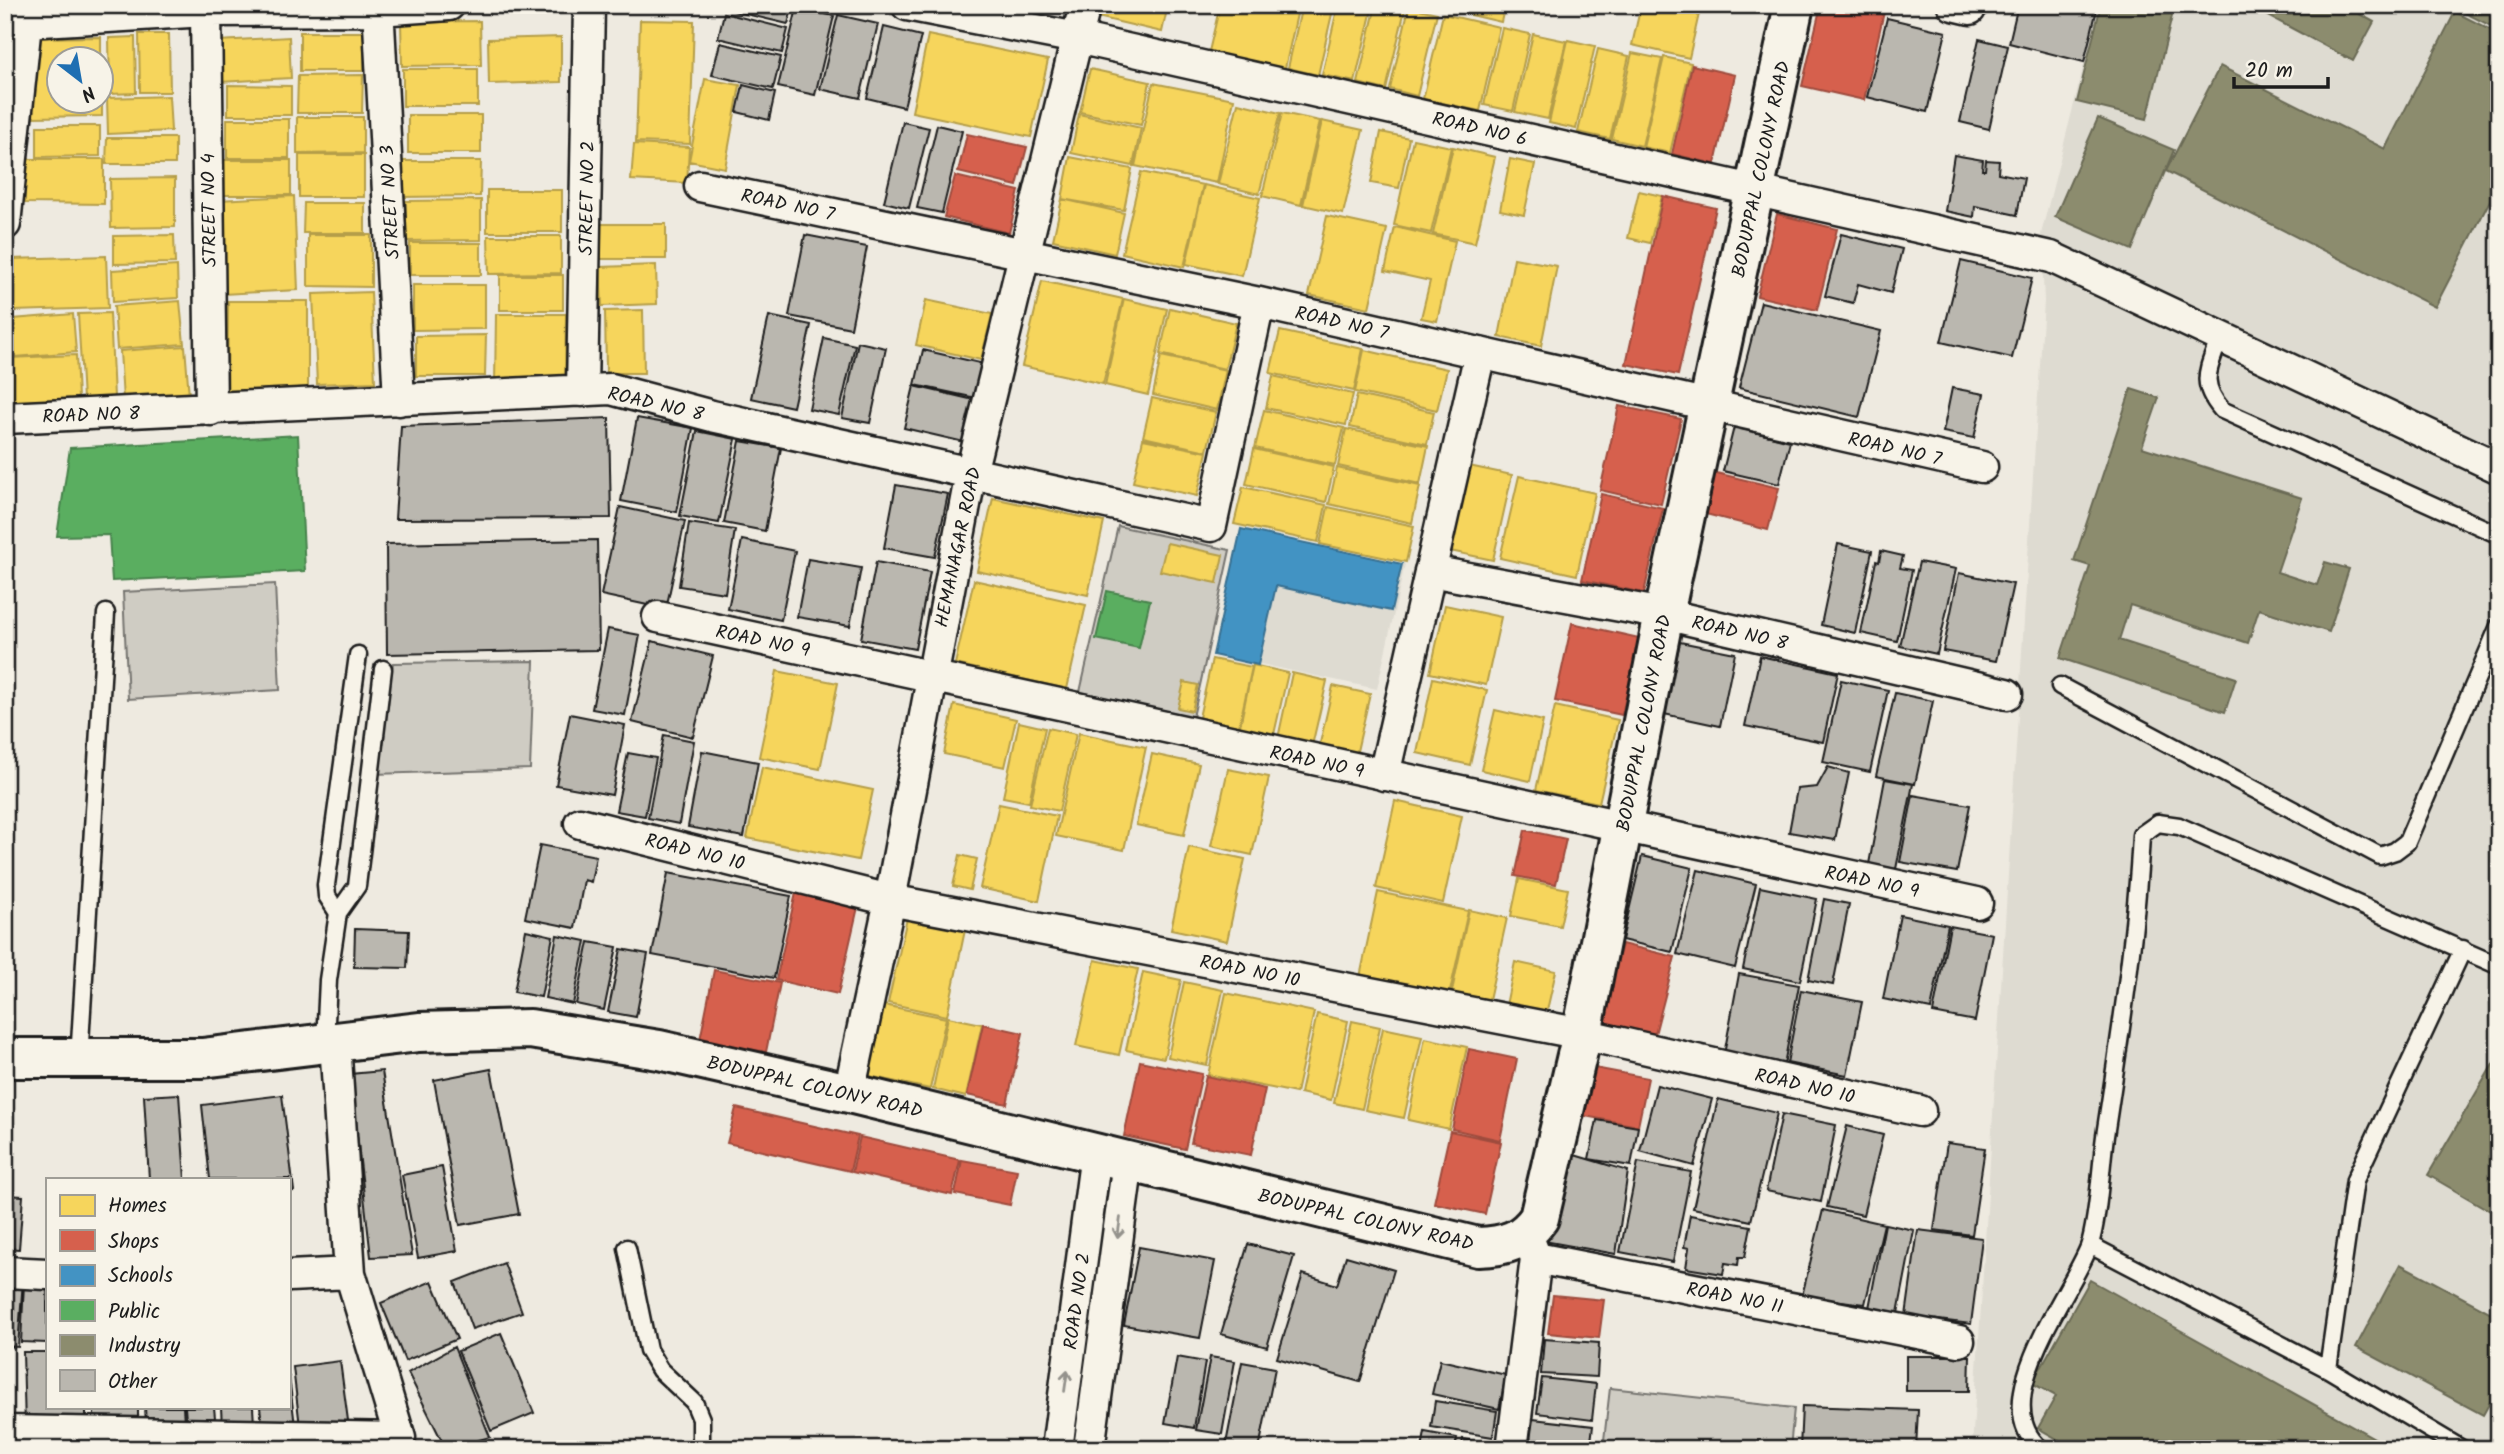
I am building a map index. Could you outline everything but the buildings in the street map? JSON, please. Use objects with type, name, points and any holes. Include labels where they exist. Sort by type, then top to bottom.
[{"type":"street","points":[[5,224],[27,14],[449,5]]},
{"type":"street","name":"STREET NO 2","points":[[582,391],[589,5]]},
{"type":"street","name":"ROAD NO 6","points":[[907,5],[1077,38],[2051,257],[2499,468]]},
{"type":"street","name":"HEMANAGAR ROAD","points":[[849,1093],[890,900],[930,676],[971,473],[1027,253],[1085,5]]},
{"type":"street","name":"BODUPPAL COLONY ROAD","points":[[5,1058],[202,1058],[419,1032],[530,1029],[659,1049],[1478,1247],[1531,1247],[1582,1034],[1664,614],[1794,5]]},
{"type":"street","name":"STREET NO 3","points":[[378,8],[399,400]]},
{"type":"street","name":"STREET NO 4","points":[[206,11],[211,410]]},
{"type":"street","name":"ROAD NO 7","points":[[700,186],[1259,303],[1982,467]]},
{"type":"street","name":"ROAD NO 8","points":[[5,418],[611,389],[712,416],[1211,526],[1259,303]]},
{"type":"street","points":[[1384,775],[1480,354]]},
{"type":"street","name":"ROAD NO 8","points":[[1430,571],[1664,614],[2007,694]]},
{"type":"street","name":"ROAD NO 9","points":[[658,617],[1977,904]]},
{"type":"street","name":"ROAD NO 10","points":[[580,823],[890,900],[1582,1034],[1920,1111]]},
{"type":"street","points":[[7,1437],[401,1443],[350,1273],[330,1043]]},
{"type":"street","points":[[1057,1445],[1095,1448],[1112,1157]]},
{"type":"street","name":"ROAD NO 2","points":[[1057,1445],[1112,1157]]},
{"type":"street","points":[[1513,1449],[1531,1247]]},
{"type":"street","name":"ROAD NO 11","points":[[1531,1247],[1959,1341]]},
{"type":"street","points":[[5,1272],[46,1274]]},
{"type":"street","points":[[290,1276],[350,1273]]},
{"type":"lane","points":[[2220,336],[2207,376],[2208,394],[2222,410],[2499,536]]},
{"type":"lane","points":[[79,1060],[106,613]]},
{"type":"lane","points":[[2060,686],[2380,856],[2395,851],[2407,842],[2499,626]]},
{"type":"lane","points":[[338,913],[327,896],[326,885],[358,654]]},
{"type":"lane","points":[[330,1043],[328,980],[338,913],[357,886],[383,669]]},
{"type":"lane","points":[[2041,1449],[2022,1424],[2025,1374],[2090,1245],[2137,920],[2141,835],[2158,823],[2179,826],[2499,966]]},
{"type":"lane","points":[[2328,1370],[2355,1180],[2463,949]]},
{"type":"lane","points":[[2090,1245],[2328,1370],[2462,1449]]},
{"type":"lane","points":[[627,1248],[648,1350],[660,1370],[694,1402],[701,1419],[701,1449]]},
{"type":"shaded area","points":[[2099,5],[2499,5],[2499,1449],[1972,1449],[2044,301],[2041,234]]},
{"type":"shaded area","points":[[1118,526],[1230,550],[1193,717],[1080,692]]},
{"type":"shaded area","points":[[1241,529],[1405,564],[1377,689],[1213,654]]},
{"type":"shaded area","points":[[275,584],[280,690],[128,699],[123,592]]},
{"type":"shaded area","points":[[534,661],[530,769],[374,774],[393,663]]},
{"type":"shaded area","points":[[1610,1388],[1794,1408],[1790,1449],[1603,1449]]}]
